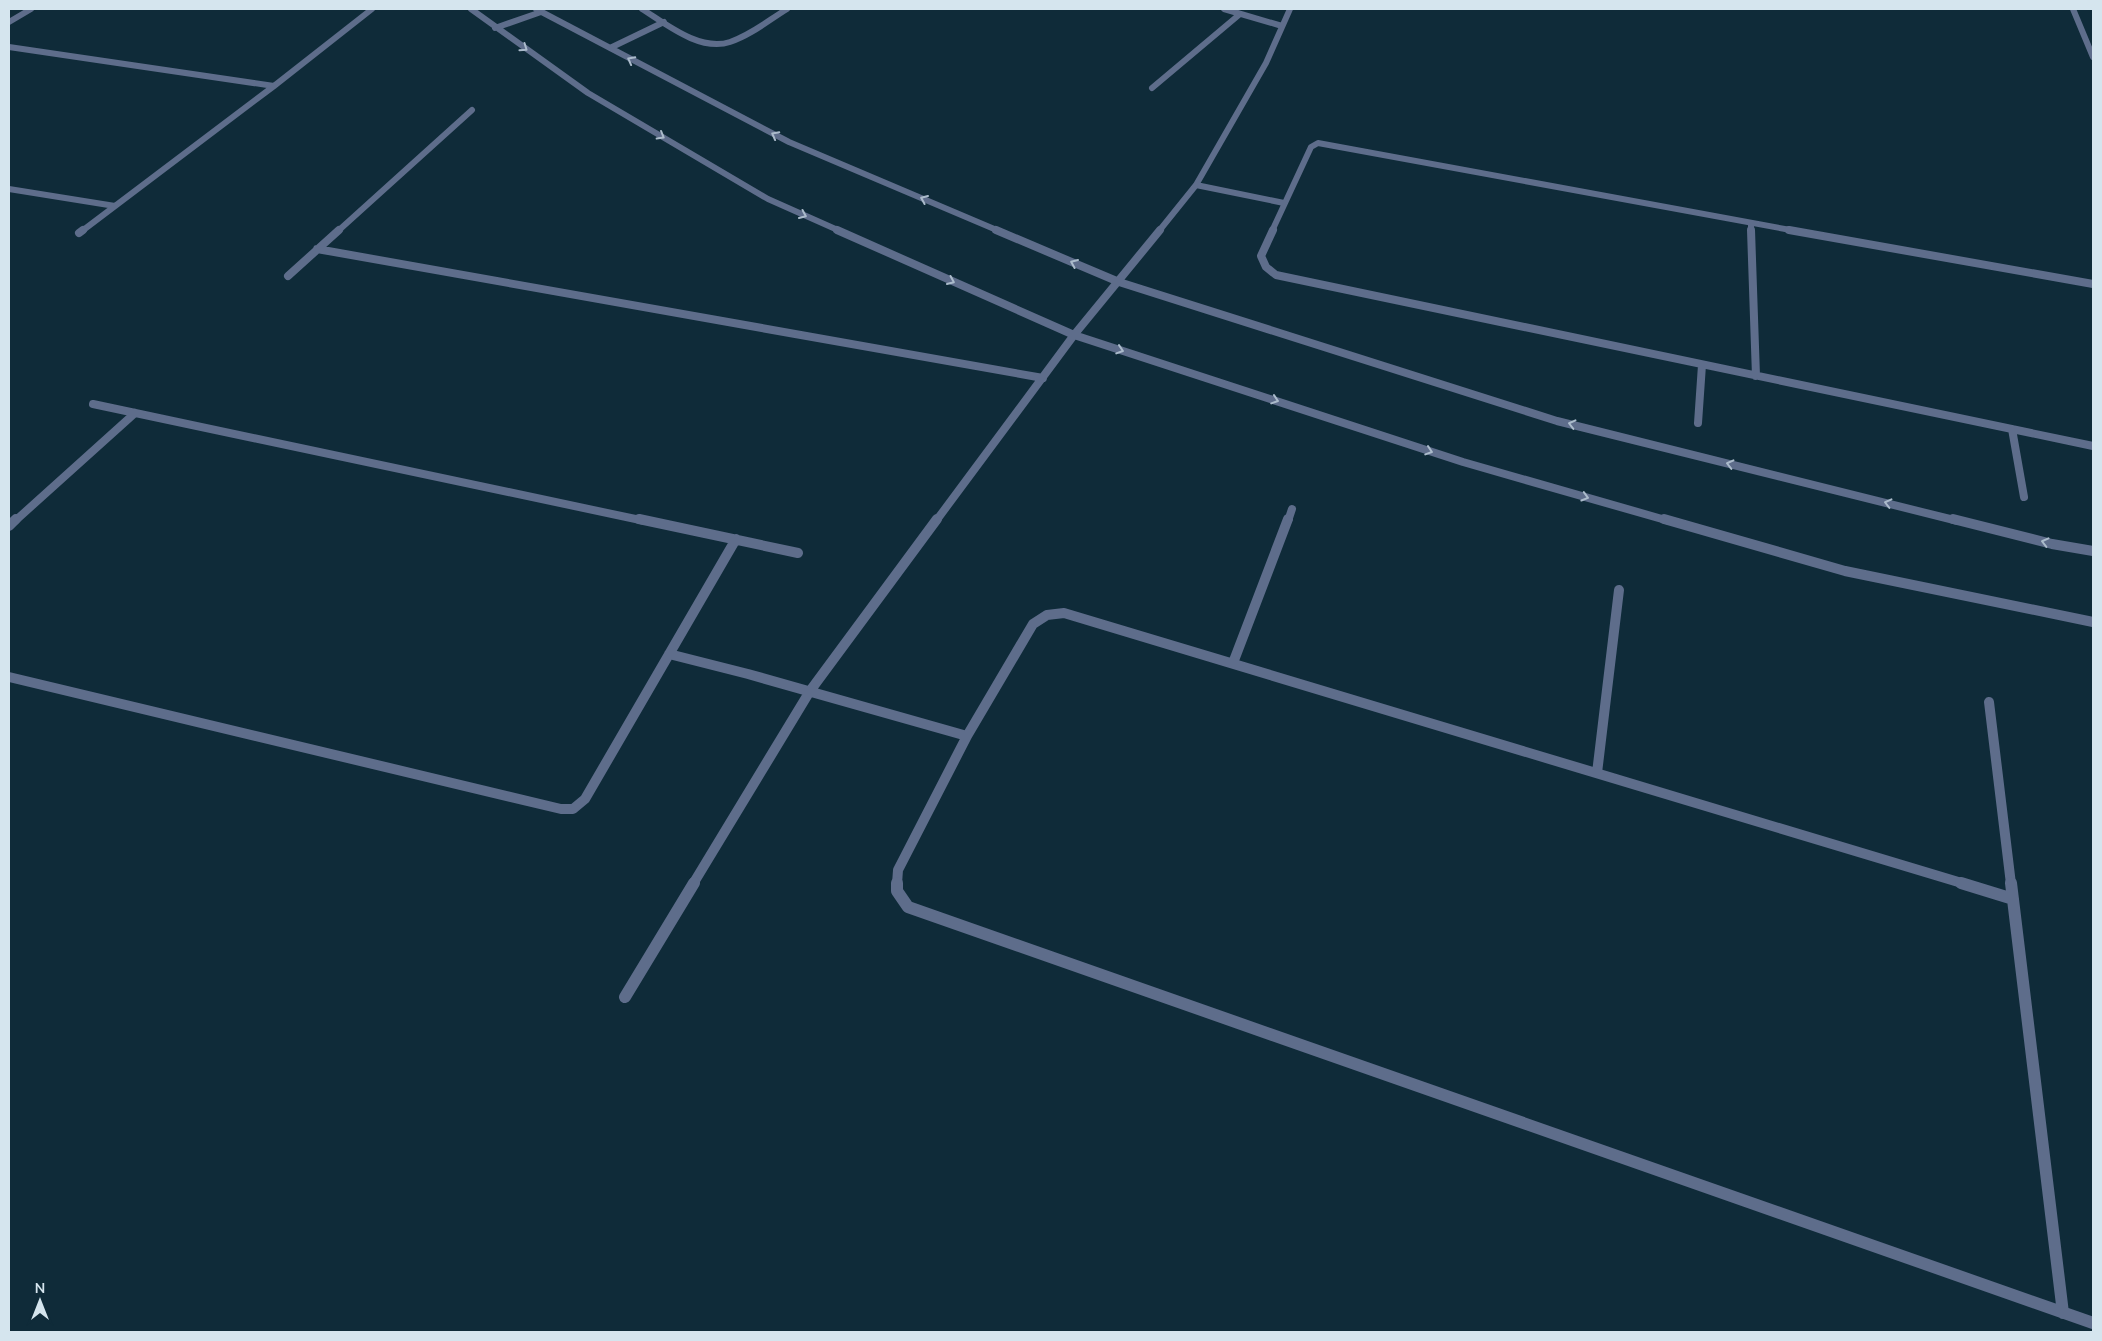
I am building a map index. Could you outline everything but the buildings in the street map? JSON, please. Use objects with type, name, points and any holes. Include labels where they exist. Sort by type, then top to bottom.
[{"type":"street","points":[[9,22],[31,9]]},
{"type":"street","points":[[78,233],[274,86],[372,9]]},
{"type":"street","points":[[471,9],[588,94],[768,199],[1074,335],[1463,462],[1845,571],[2093,622]]},
{"type":"street","points":[[642,9],[708,44],[723,44],[736,40],[787,9]]},
{"type":"street","points":[[1224,9],[1282,26]]},
{"type":"street","points":[[625,997],[810,691],[1074,335],[1196,185],[1266,63],[1290,9]]},
{"type":"street","points":[[2073,9],[2093,57]]},
{"type":"street","points":[[495,28],[539,11],[789,142],[1119,282],[1558,421],[2052,544],[2093,551]]},
{"type":"street","points":[[1152,88],[1240,14]]},
{"type":"street","points":[[610,48],[664,22]]},
{"type":"street","points":[[9,48],[274,86]]},
{"type":"street","points":[[288,276],[472,110]]},
{"type":"street","points":[[2093,284],[1324,143],[1318,143],[1311,147],[1261,256],[1266,266],[1276,275],[2093,446]]},
{"type":"street","points":[[1196,185],[1284,203]]},
{"type":"street","points":[[9,189],[115,206]]},
{"type":"street","points":[[1752,223],[1756,376]]},
{"type":"street","points":[[317,249],[1043,378]]},
{"type":"street","points":[[1698,423],[1702,365]]},
{"type":"street","points":[[93,404],[798,553]]},
{"type":"street","points":[[9,526],[135,413]]},
{"type":"street","points":[[2012,429],[2024,497]]},
{"type":"street","points":[[1233,663],[1292,509]]},
{"type":"street","points":[[9,677],[551,807],[573,809],[585,799],[736,539]]},
{"type":"street","points":[[1597,773],[1619,590]]},
{"type":"street","points":[[2013,899],[1064,613],[1047,615],[1032,624],[967,736],[898,870],[896,891],[908,907],[2093,1323]]},
{"type":"street","points":[[669,654],[810,691],[967,736]]},
{"type":"street","points":[[1989,702],[2063,1313]]}]
